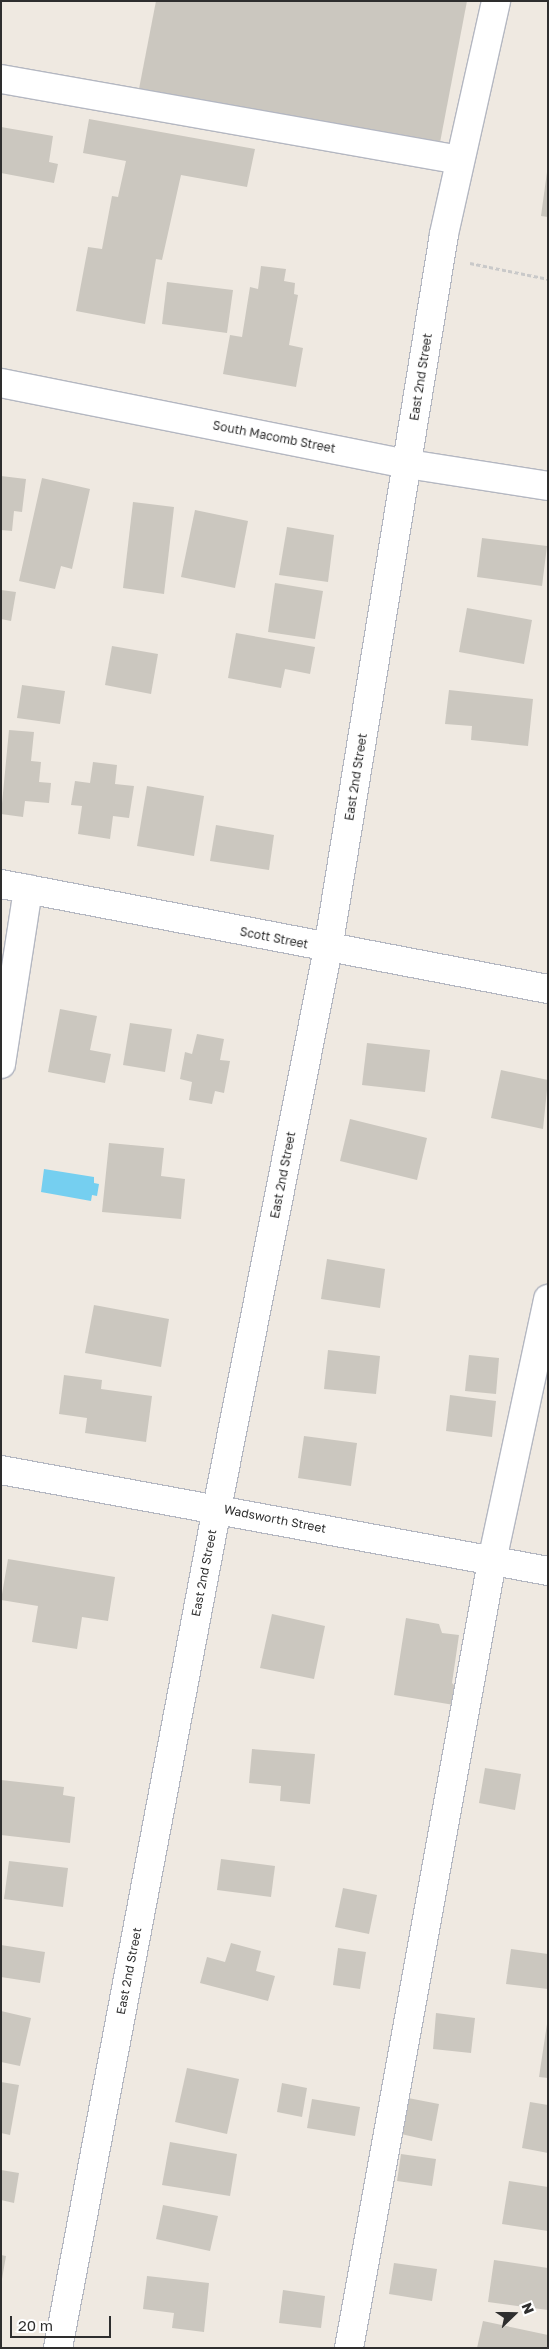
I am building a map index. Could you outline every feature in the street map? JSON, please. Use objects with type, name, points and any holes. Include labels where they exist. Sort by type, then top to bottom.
[{"type":"street","name":"East 2nd Street","points":[[58,2348],[217,1508],[328,949],[459,160],[496,1]]},
{"type":"street","points":[[1,79],[459,160]]},
{"type":"street","name":"South Macomb Street","points":[[1,383],[408,464],[548,486]]},
{"type":"street","name":"Scott Street","points":[[1,884],[328,949],[548,989]]},
{"type":"street","points":[[1,1064],[28,889]]},
{"type":"street","points":[[349,2348],[492,1561],[548,1299]]},
{"type":"street","name":"Wadsworth Street","points":[[1,1470],[217,1508],[548,1571]]},
{"type":"path","points":[[499,268],[548,279]]},
{"type":"water","points":[[44,1169],[94,1177],[94,1183],[99,1184],[97,1196],[92,1195],[91,1201],[41,1192]]},
{"type":"building","points":[[156,1],[467,1],[438,153],[138,94]]},
{"type":"building","points":[[89,119],[255,149],[247,187],[181,175],[162,260],[156,259],[145,324],[76,311],[88,247],[102,249],[112,196],[118,197],[126,161],[83,153]]},
{"type":"building","points":[[1,127],[53,136],[49,162],[58,164],[54,183],[1,173]]},
{"type":"building","points":[[548,172],[548,217],[541,216]]},
{"type":"building","points":[[261,266],[286,269],[284,281],[295,283],[294,294],[298,295],[289,345],[303,348],[296,387],[223,374],[230,335],[242,337],[250,287],[258,289]]},
{"type":"building","points":[[167,282],[233,290],[227,333],[162,324]]},
{"type":"building","points":[[1,476],[26,479],[22,512],[14,511],[12,531],[1,530]]},
{"type":"building","points":[[42,478],[90,489],[72,569],[61,566],[55,589],[19,581]]},
{"type":"building","points":[[133,502],[174,507],[164,594],[123,588]]},
{"type":"building","points":[[195,510],[248,521],[235,588],[181,577]]},
{"type":"building","points":[[287,527],[334,535],[328,582],[279,575]]},
{"type":"building","points":[[482,538],[547,546],[542,586],[477,577]]},
{"type":"building","points":[[275,583],[323,591],[315,639],[268,632]]},
{"type":"building","points":[[1,590],[16,592],[11,621],[1,619]]},
{"type":"building","points":[[467,608],[532,620],[524,664],[459,652]]},
{"type":"building","points":[[236,633],[315,647],[310,674],[285,669],[281,688],[228,678]]},
{"type":"building","points":[[112,646],[158,654],[151,694],[105,685]]},
{"type":"building","points":[[22,685],[65,691],[60,724],[17,718]]},
{"type":"building","points":[[449,690],[533,699],[528,746],[471,740],[472,726],[445,724]]},
{"type":"building","points":[[9,730],[34,732],[31,761],[41,762],[39,782],[51,783],[49,803],[25,801],[23,817],[1,814]]},
{"type":"building","points":[[93,762],[117,765],[115,784],[134,786],[129,818],[113,816],[110,839],[78,834],[82,806],[71,805],[75,781],[90,783]]},
{"type":"building","points":[[147,786],[204,796],[194,856],[137,846]]},
{"type":"building","points":[[216,825],[274,835],[269,870],[210,861]]},
{"type":"building","points":[[60,1009],[97,1016],[90,1050],[111,1054],[105,1083],[48,1072]]},
{"type":"building","points":[[130,1023],[172,1029],[165,1072],[123,1065]]},
{"type":"building","points":[[197,1034],[224,1039],[220,1060],[230,1061],[224,1093],[215,1091],[212,1104],[189,1100],[192,1082],[180,1079],[185,1052],[192,1054]]},
{"type":"building","points":[[367,1043],[430,1050],[425,1092],[362,1085]]},
{"type":"building","points":[[501,1070],[548,1080],[543,1129],[491,1118]]},
{"type":"building","points":[[350,1119],[427,1138],[417,1180],[340,1161]]},
{"type":"building","points":[[109,1143],[164,1148],[161,1176],[185,1179],[181,1219],[102,1212]]},
{"type":"building","points":[[327,1259],[385,1269],[380,1308],[321,1299]]},
{"type":"building","points":[[94,1305],[169,1319],[161,1367],[85,1353]]},
{"type":"building","points":[[328,1350],[380,1356],[376,1394],[324,1389]]},
{"type":"building","points":[[469,1355],[499,1358],[496,1394],[465,1391]]},
{"type":"building","points":[[64,1375],[102,1380],[101,1389],[152,1396],[146,1442],[85,1433],[87,1418],[59,1414]]},
{"type":"building","points":[[450,1395],[496,1401],[492,1437],[446,1431]]},
{"type":"building","points":[[304,1436],[357,1443],[351,1486],[298,1478]]},
{"type":"building","points":[[8,1559],[115,1577],[108,1621],[82,1617],[77,1649],[32,1642],[38,1606],[1,1600]]},
{"type":"building","points":[[272,1614],[325,1626],[314,1679],[260,1668]]},
{"type":"building","points":[[406,1618],[439,1624],[442,1633],[459,1635],[452,1683],[457,1688],[454,1705],[394,1695]]},
{"type":"building","points":[[252,1749],[315,1754],[310,1804],[280,1801],[281,1786],[249,1783]]},
{"type":"building","points":[[485,1768],[521,1774],[515,1810],[479,1803]]},
{"type":"building","points":[[1,1780],[64,1787],[63,1795],[75,1797],[70,1843],[1,1835]]},
{"type":"building","points":[[221,1859],[275,1866],[271,1897],[217,1890]]},
{"type":"building","points":[[9,1861],[68,1868],[63,1907],[4,1899]]},
{"type":"building","points":[[343,1888],[377,1895],[369,1934],[335,1927]]},
{"type":"building","points":[[231,1943],[261,1951],[256,1971],[275,1976],[268,2001],[200,1983],[207,1957],[225,1962]]},
{"type":"building","points":[[1,1945],[45,1952],[40,1983],[1,1977]]},
{"type":"building","points":[[338,1948],[366,1952],[360,1989],[333,1985]]},
{"type":"building","points":[[511,1949],[548,1954],[548,1989],[506,1984]]},
{"type":"building","points":[[1,2011],[31,2018],[20,2066],[1,2062]]},
{"type":"building","points":[[436,2013],[475,2018],[471,2053],[433,2049]]},
{"type":"building","points":[[548,2024],[548,2078],[539,2077]]},
{"type":"building","points":[[187,2068],[239,2079],[227,2134],[175,2122]]},
{"type":"building","points":[[1,2082],[19,2085],[10,2135],[1,2133]]},
{"type":"building","points":[[282,2083],[307,2088],[302,2117],[277,2112]]},
{"type":"building","points":[[408,2098],[439,2104],[432,2141],[401,2134]]},
{"type":"building","points":[[312,2099],[360,2107],[355,2136],[307,2128]]},
{"type":"building","points":[[530,2102],[548,2105],[548,2153],[522,2148]]},
{"type":"building","points":[[170,2142],[237,2154],[230,2196],[162,2185]]},
{"type":"building","points":[[401,2154],[436,2159],[432,2186],[397,2181]]},
{"type":"building","points":[[1,2170],[19,2173],[14,2203],[1,2200]]},
{"type":"building","points":[[509,2181],[548,2187],[548,2231],[502,2224]]},
{"type":"building","points":[[163,2205],[218,2216],[210,2251],[156,2239]]},
{"type":"building","points":[[1,2255],[6,2256],[2,2279],[1,2279]]},
{"type":"building","points":[[494,2260],[548,2268],[548,2310],[488,2302]]},
{"type":"building","points":[[394,2263],[437,2269],[432,2301],[389,2294]]},
{"type":"building","points":[[147,2276],[209,2283],[204,2332],[172,2328],[174,2313],[143,2309]]},
{"type":"building","points":[[283,2290],[325,2296],[321,2328],[279,2323]]},
{"type":"building","points":[[483,2321],[548,2335],[548,2348],[477,2348]]}]
